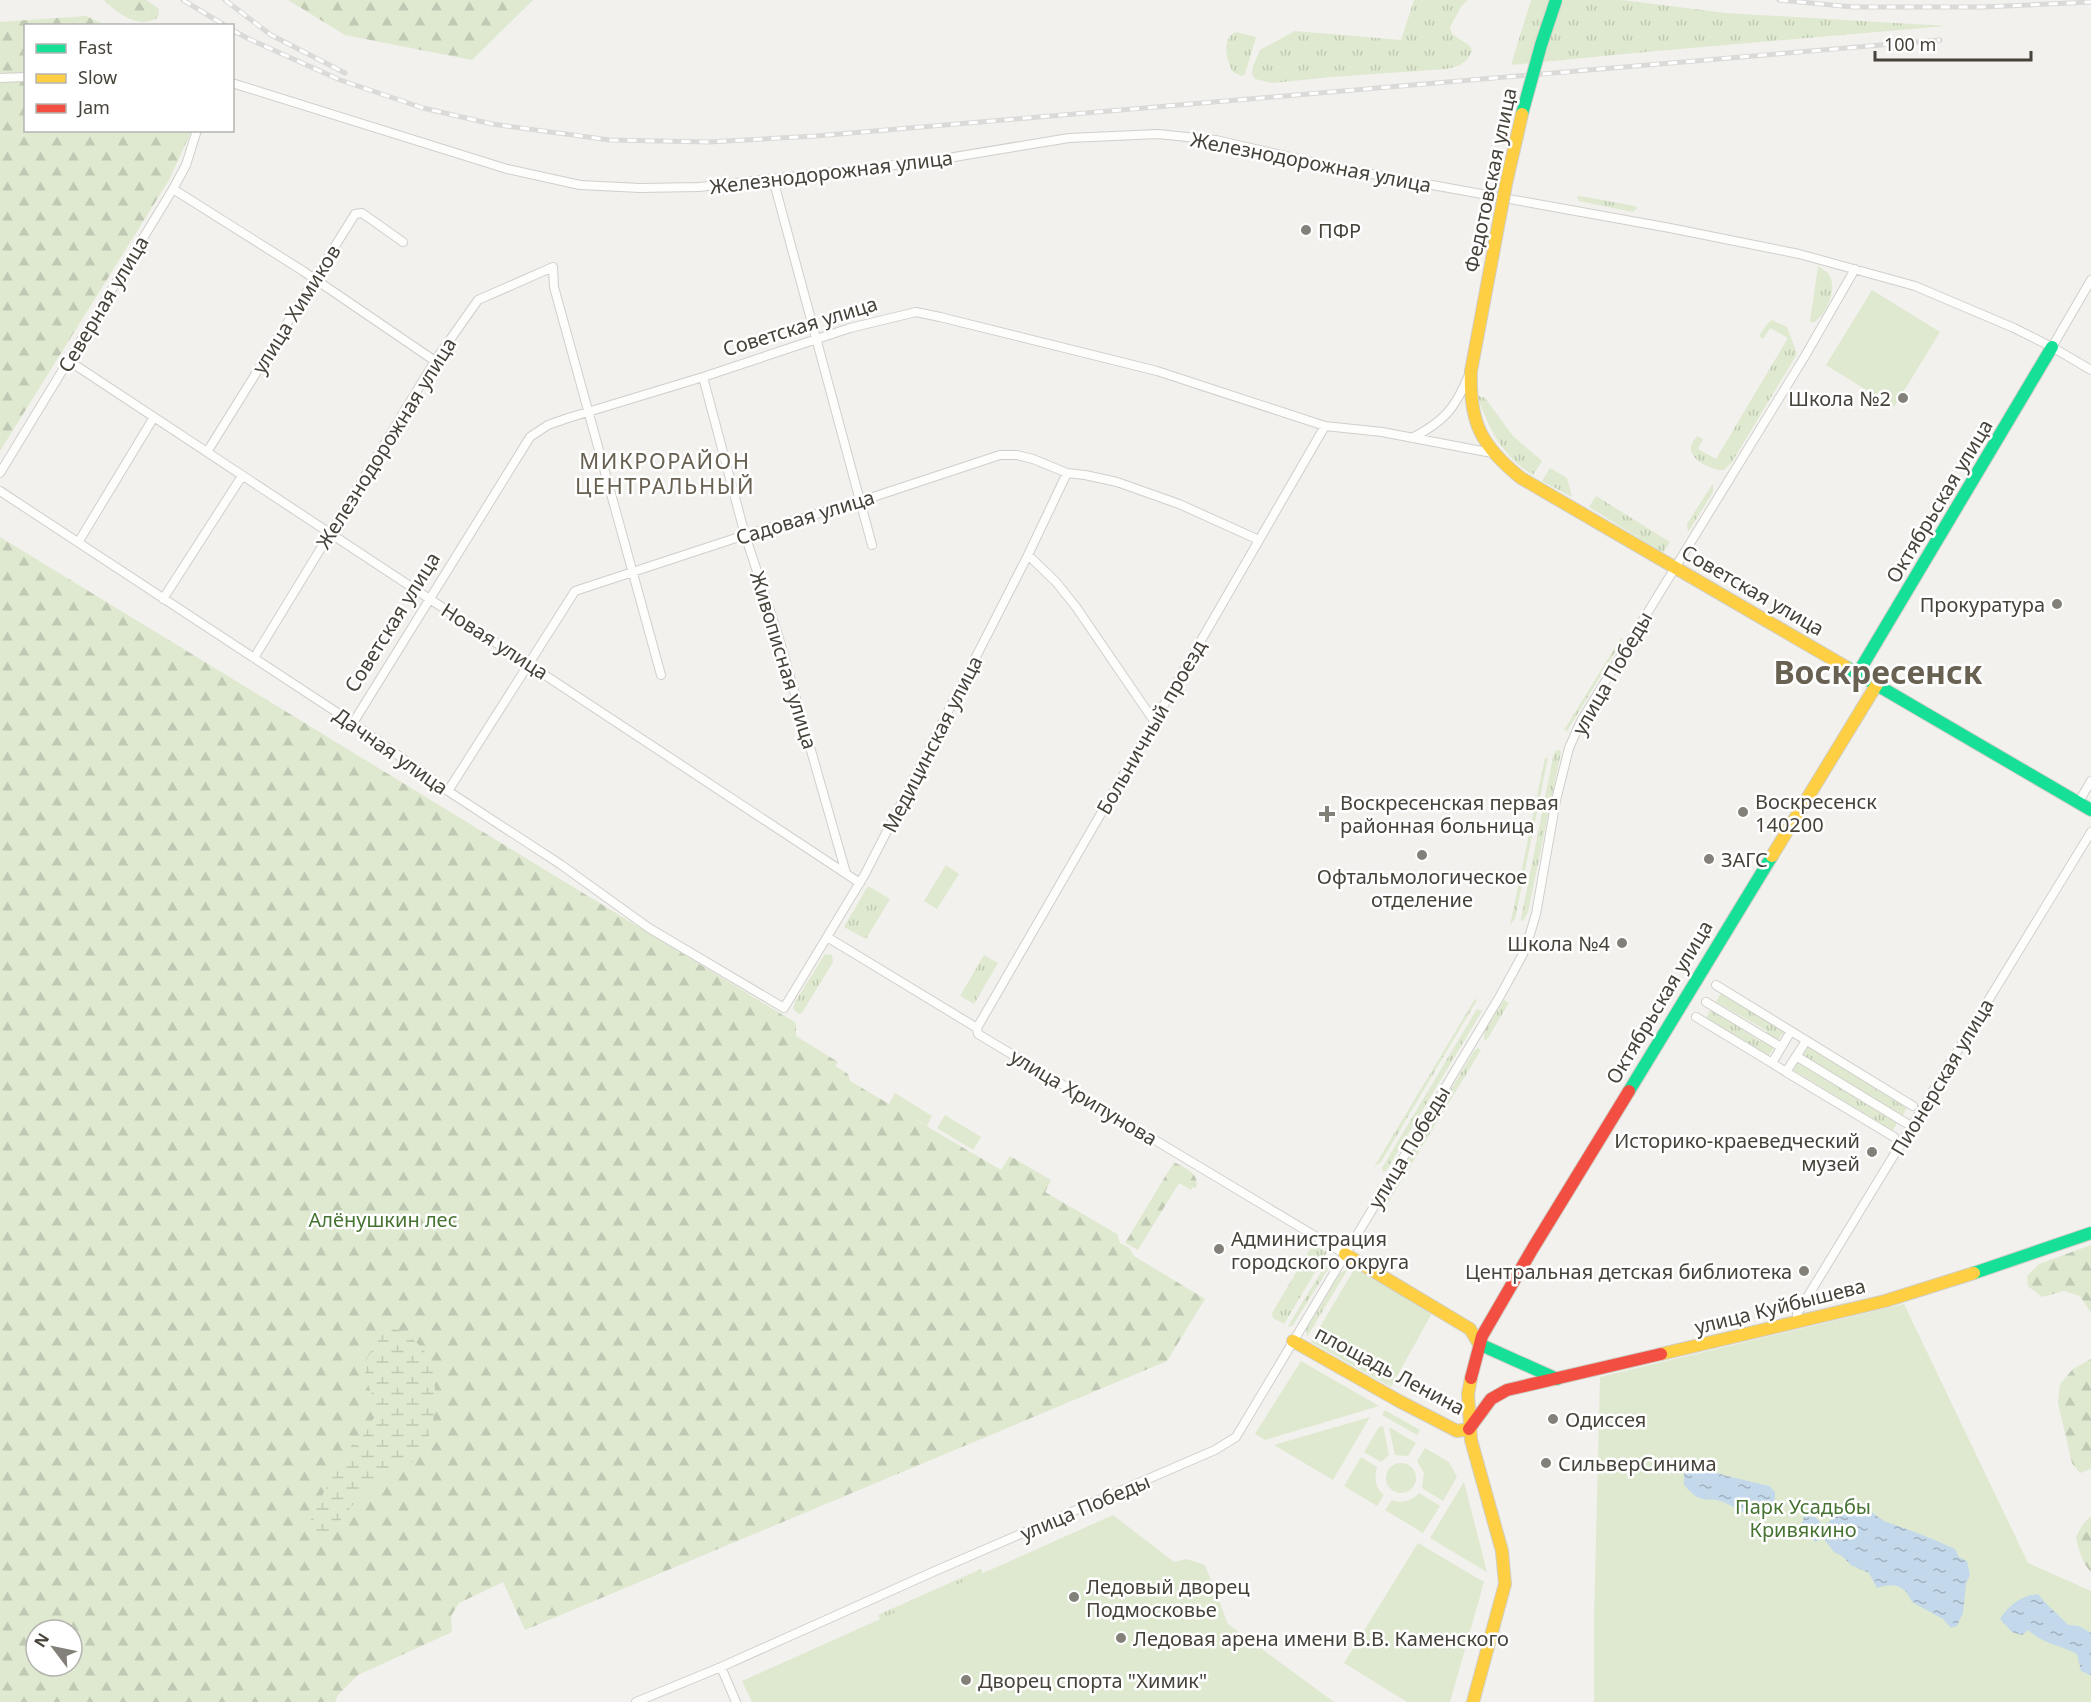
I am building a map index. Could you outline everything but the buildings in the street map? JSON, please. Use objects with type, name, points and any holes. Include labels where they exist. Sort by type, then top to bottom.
[{"type":"main road","name":"Федотовская улица","points":[[1471,371],[1516,137],[1556,0]]},
{"type":"main road","name":"Октябрьская улица","points":[[1858,673],[2052,348]]},
{"type":"main road","name":"Советская улица","points":[[1471,371],[1469,395],[1479,432],[1492,453],[1521,478],[2091,810]]},
{"type":"main road","name":"Октябрьская улица","points":[[1473,1702],[1505,1584],[1502,1551],[1469,1429],[1468,1394],[1479,1344],[1494,1313],[1527,1258],[1876,684]]},
{"type":"main road","name":"улица Куйбышева","points":[[1469,1429],[1485,1407],[1497,1395],[1508,1389],[1885,1301],[2022,1258],[2091,1233]]},
{"type":"main road","points":[[1345,1254],[1470,1329],[1479,1344],[1557,1379]]},
{"type":"main road","name":"площадь Ленина","points":[[1293,1341],[1399,1401],[1458,1431],[1469,1429]]},
{"type":"street","points":[[0,78],[24,77]]},
{"type":"street","name":"Железнодорожная улица","points":[[234,84],[460,156],[553,180],[611,187],[699,188],[930,161],[1069,138],[1158,134],[1216,140],[1360,172],[1765,247],[1855,269],[1915,286],[2014,328],[2091,370]]},
{"type":"street","name":"Северная улица","points":[[0,473],[186,165],[196,132]]},
{"type":"street","points":[[772,180],[872,545]]},
{"type":"street","points":[[172,189],[303,271],[435,361]]},
{"type":"street","name":"улица Химиков","points":[[207,452],[355,214],[362,213],[403,242]]},
{"type":"street","name":"Железнодорожная улица","points":[[254,658],[435,361],[478,300],[553,267],[554,287],[590,412]]},
{"type":"street","name":"улица Победы","points":[[636,1702],[721,1667],[1229,1443],[1241,1430],[1523,954],[1536,914],[1556,800],[1569,748],[1581,722],[1805,356],[1855,269]]},
{"type":"street","points":[[2052,348],[2091,280]]},
{"type":"street","name":"Советская улица","points":[[353,723],[530,437],[548,425],[816,340],[915,312],[1157,370],[1325,426],[1412,438],[1492,453]]},
{"type":"street","name":"Новая улица","points":[[69,361],[860,883]]},
{"type":"street","points":[[1412,438],[1448,414],[1456,404],[1471,371]]},
{"type":"street","name":"Живописная улица","points":[[703,377],[745,534],[778,636],[846,873]]},
{"type":"street","points":[[590,412],[661,675]]},
{"type":"street","points":[[79,541],[154,417]]},
{"type":"street","name":"Больничный проезд","points":[[977,1028],[1325,426]]},
{"type":"street","name":"Садовая улица","points":[[448,791],[575,591],[745,534],[861,501],[1000,455],[1017,455],[1067,473],[1117,482],[1179,504],[1259,540]]},
{"type":"street","name":"Медицинская улица","points":[[784,1008],[860,883],[1028,555],[1067,473]]},
{"type":"street","points":[[163,599],[242,476]]},
{"type":"street","name":"Дачная улица","points":[[0,491],[353,723],[448,791],[560,864],[649,928],[784,1008]]},
{"type":"street","points":[[1028,555],[1056,582],[1076,607],[1155,721]]},
{"type":"street","points":[[2078,803],[2091,781]]},
{"type":"street","name":"Пионерская улица","points":[[1797,1323],[1797,1314],[2091,832]]},
{"type":"street","name":"улица Хрипунова","points":[[827,937],[977,1028],[978,1034],[1345,1254]]},
{"type":"street","points":[[1716,985],[1912,1106]]},
{"type":"street","points":[[1706,1002],[1781,1047]]},
{"type":"street","points":[[1696,1017],[1894,1137]]},
{"type":"street","points":[[1772,1063],[1791,1031]]},
{"type":"street","points":[[1786,1072],[1806,1041]]},
{"type":"street","points":[[1796,1056],[1906,1123]]},
{"type":"street","points":[[721,1667],[736,1702]]},
{"type":"green space","points":[[104,0],[146,0],[159,9],[158,17],[144,22],[130,19]]},
{"type":"green space","points":[[288,0],[533,0],[472,60],[345,35]]},
{"type":"green space","points":[[1414,0],[1468,0],[1462,5],[1450,27],[1452,34],[1470,46],[1472,51],[1465,62],[1446,69],[1273,83],[1255,79],[1252,74],[1260,50],[1295,31],[1401,40]]},
{"type":"green space","points":[[1531,0],[1622,0],[1726,13],[1946,26],[1511,65]]},
{"type":"green space","points":[[86,16],[104,24],[24,24],[24,132],[190,132],[190,134],[169,180],[0,451],[0,22]]},
{"type":"green space","points":[[1236,32],[1256,37],[1245,74],[1242,76],[1233,72],[1226,50],[1228,40]]},
{"type":"green space","points":[[1577,197],[1637,208],[1633,212],[1579,201]]},
{"type":"green space","points":[[1818,266],[1829,275],[1831,294],[1823,314],[1814,322],[1810,322]]},
{"type":"green space","points":[[1872,290],[1940,332],[1894,407],[1826,365]]},
{"type":"green space","points":[[1772,320],[1787,327],[1797,354],[1732,462],[1724,470],[1709,467],[1692,454],[1692,444],[1697,436],[1703,439],[1698,449],[1716,459],[1788,338],[1770,328],[1763,339],[1759,336]]},
{"type":"green space","points":[[1477,395],[1485,398],[1513,436],[1542,461],[1533,475],[1522,468],[1498,441]]},
{"type":"green space","points":[[1550,468],[1567,478],[1572,497],[1542,481]]},
{"type":"green space","points":[[1713,483],[1713,492],[1688,532],[1687,524]]},
{"type":"green space","points":[[1596,496],[1670,542],[1663,553],[1589,507]]},
{"type":"green space","name":"Алёнушкин лес","points":[[0,537],[796,1023],[796,1036],[838,1062],[835,1066],[848,1074],[850,1081],[1001,1170],[1010,1156],[1051,1180],[1045,1192],[1117,1234],[1120,1243],[1129,1248],[1134,1256],[1205,1299],[1167,1361],[525,1630],[503,1582],[459,1603],[451,1616],[452,1632],[358,1675],[338,1695],[335,1702],[0,1702]]},
{"type":"green space","points":[[1621,638],[1623,639],[1567,731],[1564,730]]},
{"type":"green space","points":[[1555,751],[1561,752],[1528,912],[1522,922],[1553,757]]},
{"type":"green space","points":[[1545,758],[1548,758],[1515,919],[1510,925]]},
{"type":"green space","points":[[946,865],[959,874],[937,909],[924,901]]},
{"type":"green space","points":[[868,886],[890,899],[866,939],[844,927]]},
{"type":"green space","points":[[825,954],[832,955],[833,962],[802,1013],[799,1014],[793,1009],[795,1002]]},
{"type":"green space","points":[[984,955],[998,963],[974,1004],[960,996]]},
{"type":"green space","points":[[1721,993],[1784,1032],[1778,1040],[1766,1033],[1767,1031],[1716,1002]]},
{"type":"green space","points":[[1475,999],[1477,1000],[1381,1162],[1374,1167]]},
{"type":"green space","points":[[1504,1000],[1509,1003],[1486,1041],[1484,1032]]},
{"type":"green space","points":[[1477,1009],[1482,1011],[1386,1171],[1383,1172],[1382,1168]]},
{"type":"green space","points":[[1711,1009],[1774,1048],[1768,1056],[1706,1018]]},
{"type":"green space","points":[[1808,1047],[1907,1108],[1902,1116],[1803,1055]]},
{"type":"green space","points":[[1478,1048],[1481,1050],[1382,1212],[1381,1205],[1474,1051]]},
{"type":"green space","points":[[1798,1062],[1897,1123],[1893,1131],[1793,1070]]},
{"type":"green space","points":[[895,1093],[932,1116],[927,1126],[889,1104]]},
{"type":"green space","points":[[945,1115],[981,1137],[973,1150],[937,1128]]},
{"type":"green space","points":[[1174,1162],[1194,1175],[1196,1188],[1193,1187],[1191,1190],[1179,1183],[1138,1250],[1125,1243]]},
{"type":"green space","points":[[2091,1245],[2091,1313],[2080,1296],[2064,1291],[2042,1297],[2028,1286],[2027,1276],[2039,1264]]},
{"type":"green space","points":[[1319,1248],[1327,1252],[1284,1324],[1273,1318],[1272,1313],[1310,1249]]},
{"type":"green space","points":[[1331,1256],[1333,1261],[1293,1325],[1289,1327],[1288,1326]]},
{"type":"green space","points":[[1355,1268],[1423,1307],[1431,1315],[1391,1387],[1311,1342]]},
{"type":"green space","points":[[1348,1269],[1307,1337],[1306,1330],[1340,1273]]},
{"type":"green space","name":"Парк Усадьбы Кривякино","points":[[1904,1304],[2028,1563],[2091,1591],[2091,1702],[1594,1702],[1600,1377]]},
{"type":"green space","points":[[394,1328],[409,1336],[422,1348],[432,1368],[435,1395],[429,1437],[417,1458],[377,1481],[326,1534],[316,1531],[310,1524],[313,1511],[351,1446],[364,1435],[375,1416],[373,1397],[365,1377],[366,1360],[381,1336]]},
{"type":"green space","points":[[2091,1359],[2091,1469],[2080,1473],[2072,1463],[2058,1403],[2060,1384],[2073,1369]]},
{"type":"green space","points":[[1301,1361],[1379,1406],[1265,1440],[1255,1434]]},
{"type":"green space","points":[[1385,1410],[1420,1430],[1417,1435],[1382,1415]]},
{"type":"green space","points":[[1370,1417],[1333,1480],[1274,1445]]},
{"type":"green space","points":[[1383,1426],[1389,1455],[1381,1462],[1364,1452],[1379,1427]]},
{"type":"green space","points":[[1389,1427],[1416,1443],[1408,1456],[1395,1455]]},
{"type":"green space","points":[[1425,1448],[1449,1462],[1457,1477],[1443,1501],[1422,1488],[1424,1473],[1417,1461]]},
{"type":"green space","points":[[1361,1457],[1377,1467],[1376,1482],[1384,1495],[1377,1506],[1344,1486]]},
{"type":"green space","points":[[1401,1463],[1412,1467],[1416,1478],[1412,1489],[1401,1493],[1390,1489],[1386,1478],[1390,1467]]},
{"type":"green space","points":[[1464,1482],[1487,1572],[1430,1538]]},
{"type":"green space","points":[[1419,1493],[1440,1506],[1423,1533],[1385,1510],[1392,1500],[1406,1501]]},
{"type":"green space","name":"Ледовый дворец Подмосковье","points":[[1113,1515],[1174,1562],[1186,1559],[1205,1565],[1228,1624],[1334,1702],[752,1702],[742,1681]]},
{"type":"green space","points":[[2091,1516],[2091,1572],[2083,1560],[2076,1537],[2083,1524]]},
{"type":"green space","points":[[1418,1543],[1484,1582],[1450,1702],[1407,1702],[1344,1663]]},
{"type":"green space","points":[[981,1569],[990,1590],[888,1636],[878,1615]]},
{"type":"water","points":[[1698,1465],[1723,1475],[1769,1486],[1775,1492],[1775,1499],[1767,1514],[1752,1515],[1724,1502],[1703,1499],[1695,1495],[1684,1485],[1684,1473]]},
{"type":"water","points":[[1865,1509],[1886,1522],[1955,1549],[1959,1557],[1967,1561],[1970,1575],[1966,1584],[1963,1613],[1957,1626],[1951,1628],[1943,1619],[1912,1602],[1906,1592],[1898,1586],[1889,1585],[1877,1588],[1869,1573],[1851,1565],[1834,1552],[1823,1538],[1815,1542],[1802,1524],[1804,1516],[1815,1517],[1824,1526],[1840,1512],[1852,1516]]},
{"type":"water","points":[[2038,1594],[2068,1625],[2079,1626],[2091,1633],[2091,1675],[2081,1671],[2077,1654],[2045,1641],[2028,1630],[2022,1635],[2012,1632],[2000,1619],[2016,1602]]},
{"type":"railway","points":[[183,0],[223,24]]},
{"type":"railway","points":[[225,0],[271,35],[345,73]]},
{"type":"railway","points":[[1779,0],[1853,7],[1983,7],[2091,2]]},
{"type":"railway","points":[[234,31],[340,80],[423,108],[492,124],[610,140],[709,142],[816,136],[1940,40]]},
{"type":"traffic: fast","points":[[1522,114],[1556,0]]},
{"type":"traffic: fast","points":[[1858,673],[2052,347]]},
{"type":"traffic: fast","points":[[1846,667],[2091,810]]},
{"type":"traffic: fast","points":[[1629,1091],[1772,856]]},
{"type":"traffic: fast","points":[[1974,1273],[2091,1233]]},
{"type":"traffic: fast","points":[[1479,1344],[1557,1379]]},
{"type":"traffic: slow","points":[[1471,371],[1506,184],[1522,114]]},
{"type":"traffic: slow","points":[[1471,371],[1472,405],[1480,432],[1496,455],[1521,478],[1846,667]]},
{"type":"traffic: slow","points":[[1772,856],[1877,684]]},
{"type":"traffic: slow","points":[[1345,1254],[1470,1329],[1479,1344]]},
{"type":"traffic: slow","points":[[1661,1354],[1885,1301],[1974,1273]]},
{"type":"traffic: slow","points":[[1293,1341],[1457,1431],[1469,1429]]},
{"type":"traffic: slow","points":[[1471,1378],[1468,1394],[1471,1440],[1502,1551],[1505,1584],[1473,1702]]},
{"type":"traffic: jam","points":[[1471,1378],[1482,1336],[1629,1091]]},
{"type":"traffic: jam","points":[[1469,1429],[1491,1399],[1507,1390],[1661,1354]]},
{"type":"place","name":"ПФР","points":[[1306,230]]},
{"type":"place","name":"Школа №2","points":[[1903,398]]},
{"type":"place","name":"Прокуратура","points":[[2057,604]]},
{"type":"place","name":"Воскресенск 140200","points":[[1743,812]]},
{"type":"place","name":"Воскресенская первая районная больница","points":[[1327,814]]},
{"type":"place","name":"Офтальмологическое отделение","points":[[1422,855]]},
{"type":"place","name":"ЗАГС","points":[[1709,859]]},
{"type":"place","name":"Школа №4","points":[[1622,943]]},
{"type":"place","name":"Историко-краеведческий музей","points":[[1872,1152]]},
{"type":"place","name":"Администрация городского округа","points":[[1219,1249]]},
{"type":"place","name":"Центральная детская библиотека","points":[[1804,1271]]},
{"type":"place","name":"Одиссея","points":[[1553,1419]]},
{"type":"place","name":"СильверСинима","points":[[1546,1463]]},
{"type":"place","name":"Ледовый дворец Подмосковье","points":[[1074,1597]]},
{"type":"place","name":"Ледовая арена имени В.В. Каменского","points":[[1121,1638]]},
{"type":"place","name":"Дворец спорта \"Химик\"","points":[[966,1680]]},
{"type":"district","name":"МИКРОРАЙОН ЦЕНТРАЛЬНЫЙ","points":[[665,473]]},
{"type":"district","name":"Воскресенск","points":[[1878,671]]}]
